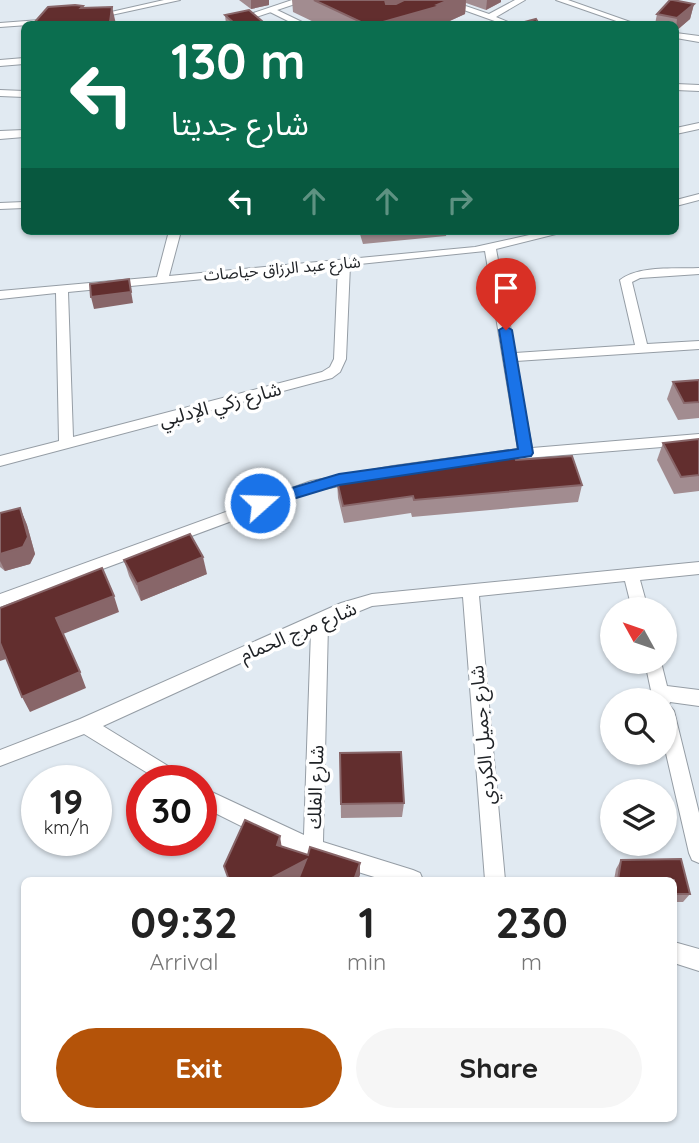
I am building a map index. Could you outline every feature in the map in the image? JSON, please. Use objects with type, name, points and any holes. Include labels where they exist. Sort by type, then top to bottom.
[{"type":"street","points":[[83,18],[176,0]]},
{"type":"street","points":[[236,21],[302,0]]},
{"type":"street","points":[[427,6],[439,0],[503,21]]},
{"type":"street","points":[[492,16],[521,0]]},
{"type":"street","points":[[560,0],[623,21]]},
{"type":"street","points":[[273,10],[293,21]]},
{"type":"street","points":[[0,25],[21,24]]},
{"type":"street","points":[[679,36],[699,39]]},
{"type":"street","points":[[0,63],[21,61]]},
{"type":"street","points":[[679,85],[699,87]]},
{"type":"street","points":[[0,93],[21,94]]},
{"type":"street","points":[[679,130],[699,126]]},
{"type":"street","points":[[0,135],[21,134]]},
{"type":"street","points":[[0,206],[21,205]]},
{"type":"street","points":[[162,278],[174,235]]},
{"type":"street","name":"شارع عبد الرزاق حياصات","points":[[0,295],[491,248],[545,235]]},
{"type":"street","points":[[491,248],[526,453]]},
{"type":"street","name":"شارع زكي الإدلبي","points":[[0,461],[327,374],[335,369],[340,359],[344,263]]},
{"type":"street","points":[[642,348],[626,280],[638,275],[699,271]]},
{"type":"street","points":[[62,291],[66,445]]},
{"type":"street","points":[[511,357],[699,345]]},
{"type":"street","points":[[0,601],[311,486],[393,471],[526,453],[699,439]]},
{"type":"street","name":"شارع مرج الحمام","points":[[0,758],[86,725],[372,600],[699,568]]},
{"type":"street","points":[[631,574],[637,597]]},
{"type":"street","name":"شارع جميل الكردي","points":[[470,590],[495,877]]},
{"type":"street","name":"شارع الفلك","points":[[320,621],[313,849],[402,877]]},
{"type":"street","points":[[677,700],[699,698]]},
{"type":"street","points":[[86,725],[150,765]]},
{"type":"street","points":[[677,760],[699,853]]},
{"type":"street","points":[[217,804],[313,849]]},
{"type":"street","points":[[677,955],[699,960]]},
{"type":"building","points":[[314,0],[385,0],[386,4],[396,4],[404,0],[449,0],[437,5],[440,6],[387,21],[359,21]]},
{"type":"building","points":[[670,0],[694,4],[677,18],[657,14]]},
{"type":"building","points":[[48,7],[112,7],[110,21],[36,21]]},
{"type":"building","points":[[249,10],[262,21],[232,21],[225,15]]},
{"type":"building","points":[[129,279],[131,292],[91,297],[90,284]]},
{"type":"building","points":[[699,380],[699,402],[684,403],[673,382]]},
{"type":"building","points":[[699,439],[699,475],[681,477],[663,443]]},
{"type":"building","points":[[572,456],[582,485],[414,500],[413,496],[343,506],[337,481],[477,464],[475,460]]},
{"type":"building","points":[[20,508],[28,537],[23,547],[0,554],[0,513]]},
{"type":"building","points":[[190,534],[203,557],[137,584],[124,560]]},
{"type":"building","points":[[102,568],[114,596],[56,618],[80,672],[22,697],[0,643],[0,608]]},
{"type":"building","points":[[401,752],[404,803],[341,804],[340,753]]},
{"type":"building","points":[[245,820],[280,836],[277,845],[308,855],[310,847],[360,863],[355,877],[299,877],[306,860],[274,877],[228,877],[224,866]]},
{"type":"building","points":[[681,859],[690,894],[677,894],[677,877],[618,877],[621,860]]},
{"type":"route","points":[[260,503],[286,493],[339,480],[526,453],[506,330]]}]
